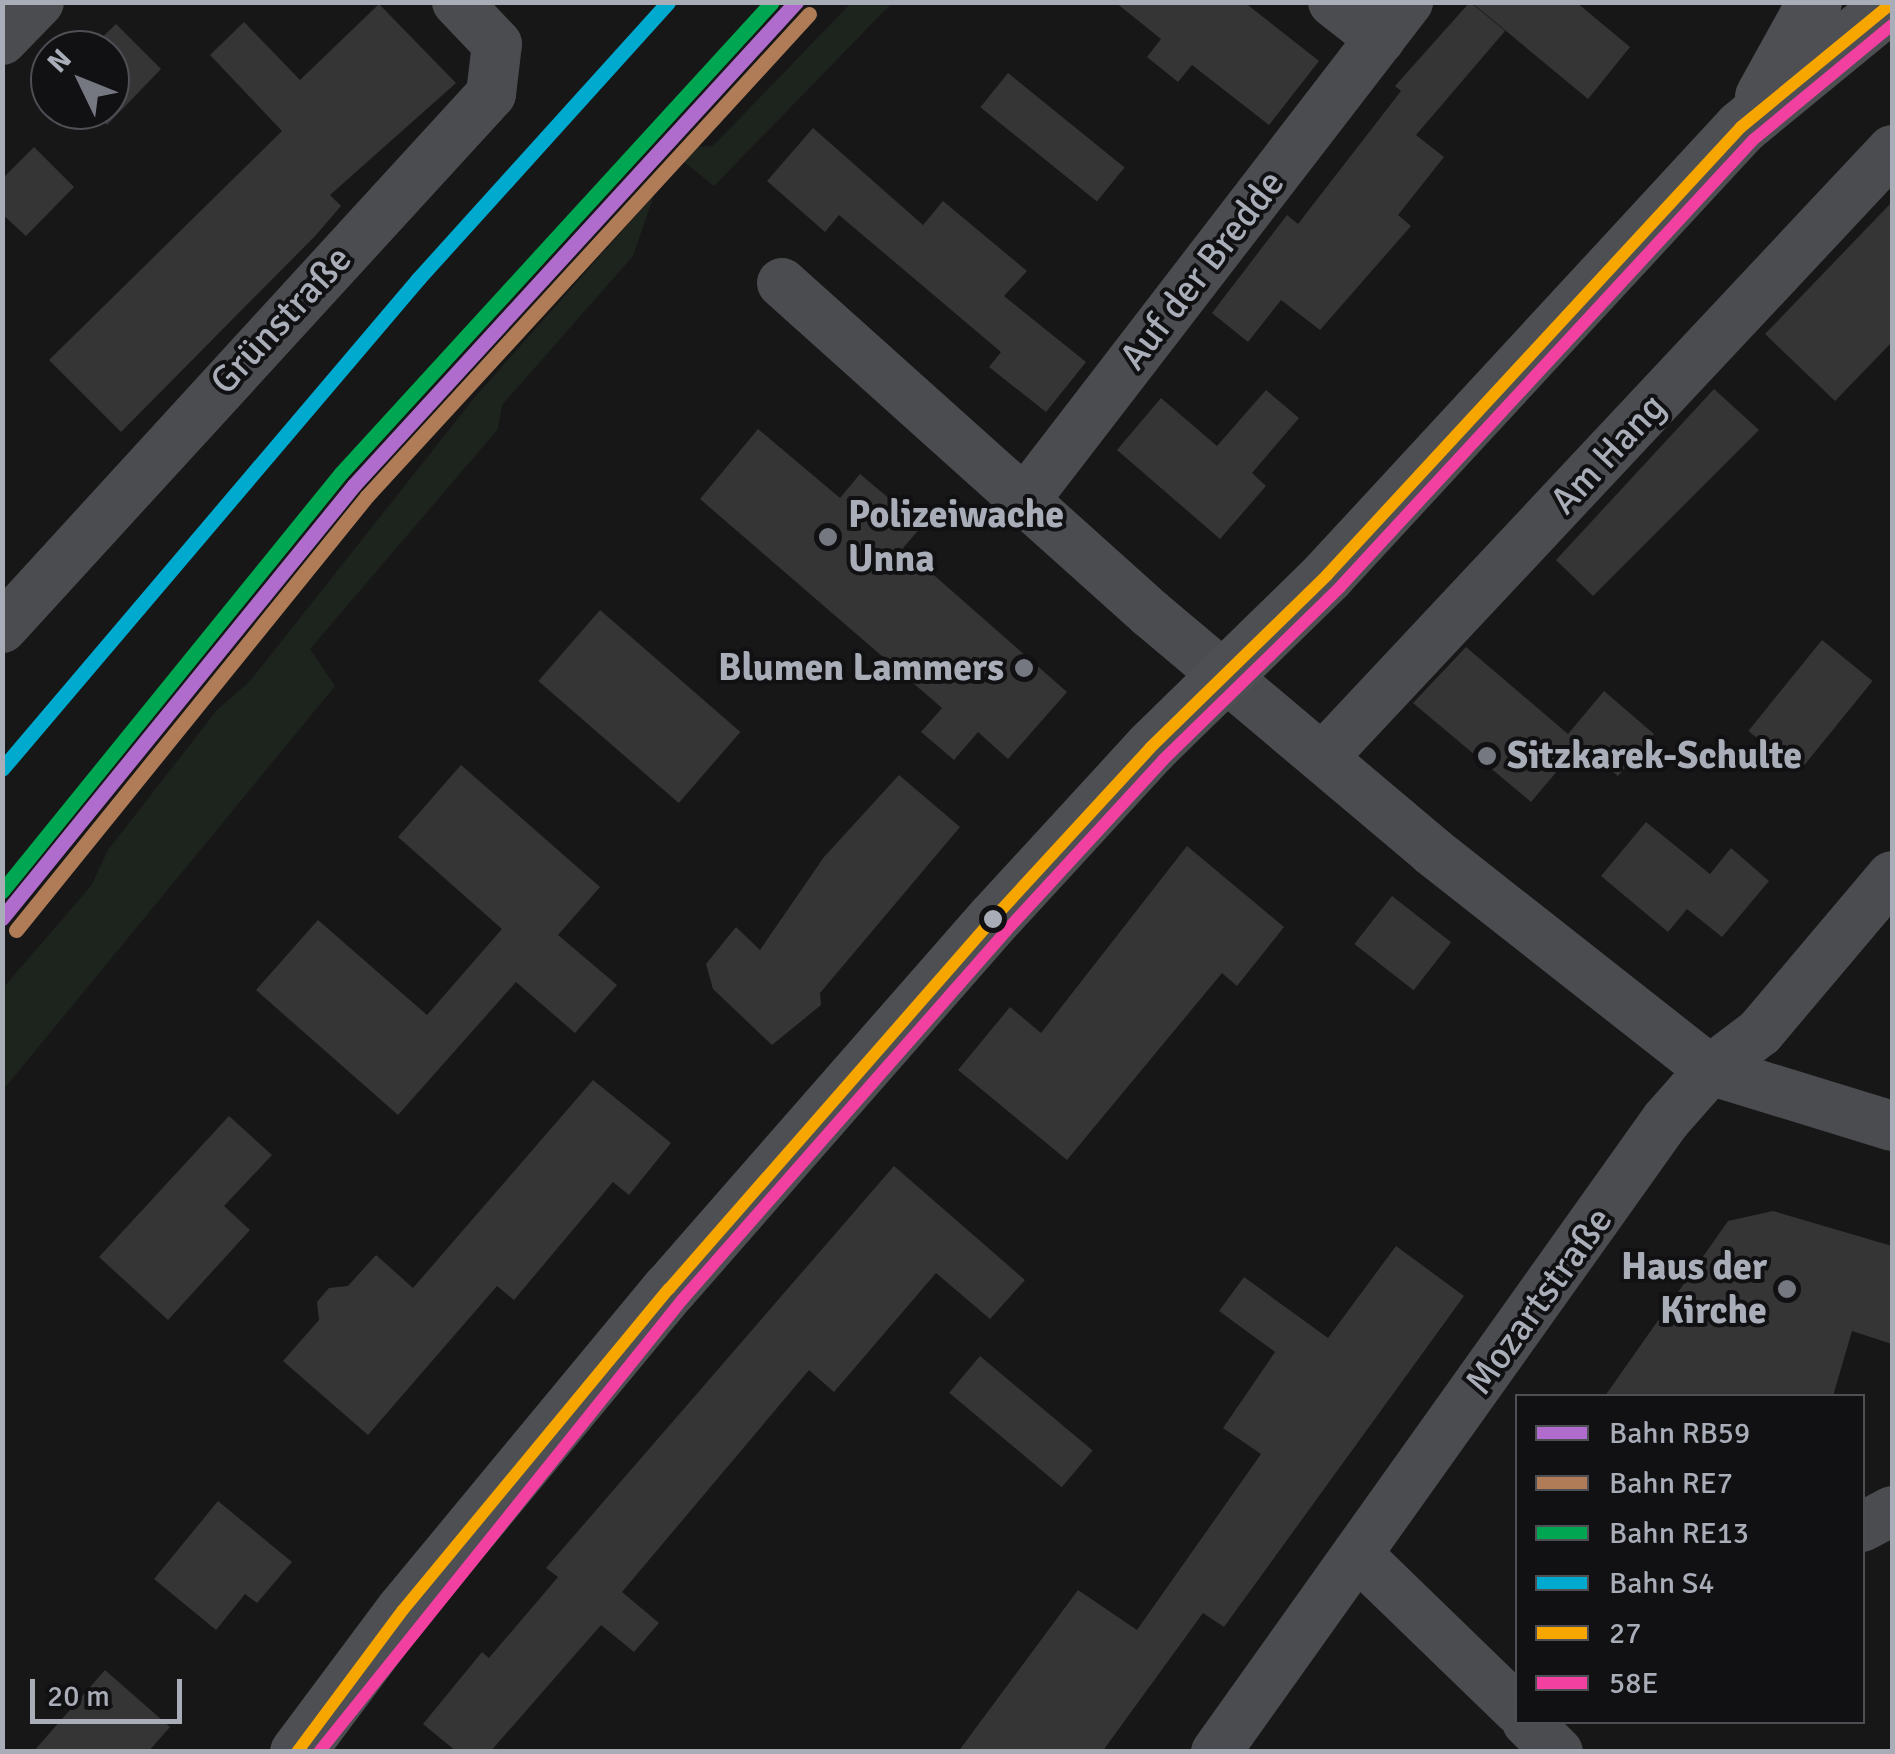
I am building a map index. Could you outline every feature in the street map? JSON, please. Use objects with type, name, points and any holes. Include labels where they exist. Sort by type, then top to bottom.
[{"type":"main road","points":[[1740,128],[1814,2]]},
{"type":"main road","points":[[297,1752],[403,1610],[669,1289],[993,919],[1740,128],[1892,3]]},
{"type":"street","points":[[2,40],[39,2]]},
{"type":"street","name":"Grünstraße","points":[[2,628],[491,94],[496,44],[457,2]]},
{"type":"street","name":"Auf der Bredde","points":[[1024,502],[1394,21],[1333,2]]},
{"type":"street","name":"Am Hang","points":[[1323,757],[1892,150]]},
{"type":"street","points":[[782,283],[1024,502],[1225,675],[1710,1070],[1892,1126]]},
{"type":"street","name":"Mozartstraße","points":[[1216,1752],[1628,1175],[1710,1070],[1760,1032],[1892,876]]},
{"type":"street","points":[[1865,1525],[1892,1511]]},
{"type":"street","points":[[1358,1554],[1515,1709]]},
{"type":"street","points":[[1530,1724],[1558,1752]]},
{"type":"shaded area","points":[[852,2],[892,3],[714,186],[684,162],[697,147],[713,146]]},
{"type":"shaded area","points":[[654,195],[633,256],[502,405],[498,429],[310,649],[335,686],[3,1090],[3,988],[91,886],[108,850],[217,710],[250,681],[475,397]]},
{"type":"building","points":[[1115,2],[1244,2],[1319,61],[1269,125],[1192,65],[1178,82],[1147,57],[1161,39]]},
{"type":"building","points":[[1470,2],[1505,31],[1416,135],[1444,157],[1398,215],[1411,226],[1320,330],[1281,300],[1248,342],[1212,313],[1287,215],[1298,224],[1401,91],[1395,86]]},
{"type":"building","points":[[1471,2],[1576,2],[1630,47],[1588,99]]},
{"type":"building","points":[[379,4],[456,83],[330,195],[341,206],[316,235],[121,432],[49,360],[282,131],[210,55],[244,22],[300,80]]},
{"type":"building","points":[[130,38],[161,69],[130,101]]},
{"type":"building","points":[[1008,73],[1125,167],[1097,202],[980,107]]},
{"type":"building","points":[[813,128],[923,225],[943,201],[1027,271],[1004,296],[1086,362],[1046,412],[989,367],[1001,352],[839,215],[825,232],[767,181]]},
{"type":"building","points":[[34,147],[74,187],[26,236],[2,214],[2,179]]},
{"type":"building","points":[[1892,202],[1892,342],[1835,401],[1765,334]]},
{"type":"building","points":[[1714,389],[1759,430],[1593,596],[1556,560]]},
{"type":"building","points":[[1266,390],[1299,418],[1252,473],[1266,486],[1220,539],[1117,450],[1161,398],[1217,446]]},
{"type":"building","points":[[758,429],[840,498],[860,474],[922,526],[903,548],[1067,692],[1008,759],[978,732],[954,760],[921,732],[942,708],[700,499]]},
{"type":"building","points":[[600,610],[740,732],[679,803],[538,681]]},
{"type":"building","points":[[1822,640],[1873,681],[1799,772],[1748,731]]},
{"type":"building","points":[[1466,647],[1568,734],[1604,691],[1654,734],[1618,776],[1580,744],[1531,802],[1413,703]]},
{"type":"building","points":[[461,765],[600,887],[558,935],[617,985],[575,1033],[516,982],[398,1115],[256,990],[318,920],[427,1015],[502,929],[398,837]]},
{"type":"building","points":[[899,775],[960,827],[820,993],[821,1005],[772,1045],[713,989],[706,964],[736,927],[760,950],[824,857]]},
{"type":"building","points":[[1646,822],[1710,874],[1731,848],[1769,881],[1722,937],[1687,909],[1668,932],[1601,876]]},
{"type":"building","points":[[1187,846],[1284,927],[1237,986],[1222,973],[1067,1160],[958,1070],[1010,1007],[1041,1033]]},
{"type":"building","points":[[1392,896],[1451,942],[1414,990],[1354,944]]},
{"type":"building","points":[[593,1080],[671,1143],[629,1195],[613,1182],[514,1300],[497,1286],[368,1435],[283,1361],[319,1320],[317,1302],[329,1288],[348,1286],[376,1255],[413,1288]]},
{"type":"building","points":[[229,1116],[272,1155],[224,1206],[250,1230],[168,1320],[99,1257]]},
{"type":"building","points":[[894,1166],[1025,1280],[990,1319],[936,1273],[834,1392],[809,1370],[622,1592],[659,1623],[634,1652],[601,1625],[490,1752],[457,1752],[423,1724],[482,1652],[489,1658],[558,1577],[546,1568]]},
{"type":"building","name":"Haus der Kirche","points":[[1773,1211],[1892,1246],[1892,1344],[1852,1331],[1834,1394],[1606,1394],[1728,1221]]},
{"type":"building","points":[[1396,1246],[1464,1296],[1224,1627],[1203,1613],[1102,1752],[958,1752],[1078,1590],[1137,1630],[1261,1454],[1223,1428],[1275,1352],[1219,1311],[1244,1277],[1328,1338]]},
{"type":"building","points":[[980,1356],[1093,1450],[1062,1487],[949,1393]]},
{"type":"building","points":[[218,1501],[292,1562],[257,1603],[245,1594],[216,1630],[154,1579]]},
{"type":"building","points":[[105,1670],[170,1727],[148,1752],[33,1752]]},
{"type":"rail line","name":"S4","points":[[2,769],[418,279],[668,2]]},
{"type":"rail line","name":"RE13","points":[[2,891],[341,473],[772,2]]},
{"type":"rail line","name":"RB59","points":[[2,918],[354,485],[796,2]]},
{"type":"rail line","name":"RE7","points":[[16,930],[367,496],[809,14]]},
{"type":"transit line","name":"27","points":[[297,1752],[403,1610],[669,1289],[993,919],[1150,748],[1327,575],[1741,127],[1892,3]]},
{"type":"transit line","name":"58E","points":[[319,1752],[682,1300],[1006,931],[1163,760],[1340,587],[1753,140],[1892,25]]},
{"type":"place","name":"Polizeiwache Unna","points":[[828,537]]},
{"type":"place","name":"Blumen Lammers","points":[[1024,668]]},
{"type":"place","name":"Sitzkarek-Schulte","points":[[1487,756]]},
{"type":"place","name":"Haus der Kirche","points":[[1787,1289]]}]
